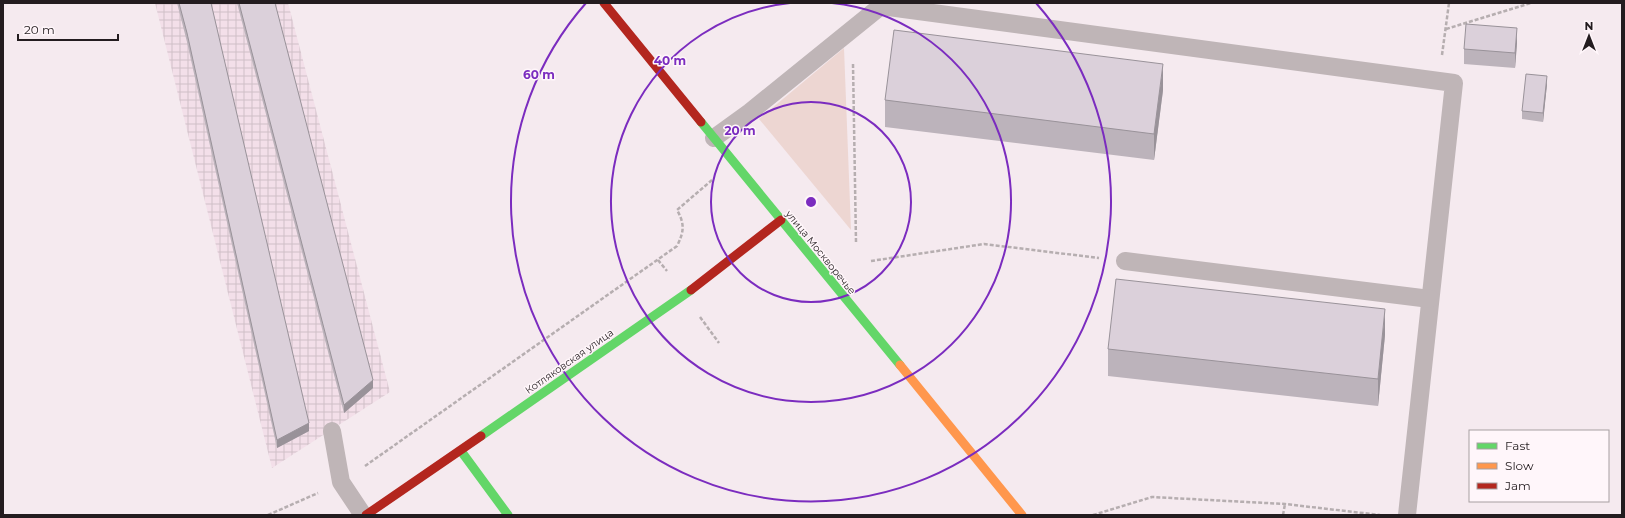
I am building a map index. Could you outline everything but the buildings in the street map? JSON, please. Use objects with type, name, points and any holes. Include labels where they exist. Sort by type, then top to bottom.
[{"type":"main road","name":"улица Москворечье","points":[[604,3],[1022,515]]},
{"type":"main road","name":"Котляковская улица","points":[[364,515],[460,451],[684,295],[781,220]]},
{"type":"main road","points":[[460,451],[508,515]]},
{"type":"lane","points":[[714,138],[883,4],[1454,83],[1406,515]]},
{"type":"lane","points":[[1125,261],[1430,299]]},
{"type":"lane","points":[[332,431],[341,482],[364,515]]},
{"type":"path","points":[[1439,81],[1449,3]]},
{"type":"path","points":[[1446,29],[1531,3]]},
{"type":"path","points":[[852,30],[856,242]]},
{"type":"path","points":[[268,515],[341,482],[677,246],[684,232],[682,219],[677,210]]},
{"type":"path","points":[[871,261],[984,244],[1125,261]]},
{"type":"path","points":[[1093,515],[1152,497],[1285,504],[1380,515]]},
{"type":"path","points":[[1283,515],[1285,504]]},
{"type":"shaded area","points":[[155,3],[288,3],[390,392],[272,468]]},
{"type":"shaded area","points":[[844,48],[851,230],[759,119]]},
{"type":"traffic: fast","points":[[701,122],[900,365]]},
{"type":"traffic: fast","points":[[481,436],[691,290]]},
{"type":"traffic: fast","points":[[461,451],[508,515]]},
{"type":"traffic: slow","points":[[900,365],[1022,515]]},
{"type":"traffic: jam","points":[[604,3],[701,122]]},
{"type":"traffic: jam","points":[[691,290],[781,220]]},
{"type":"traffic: jam","points":[[366,515],[481,436]]}]
